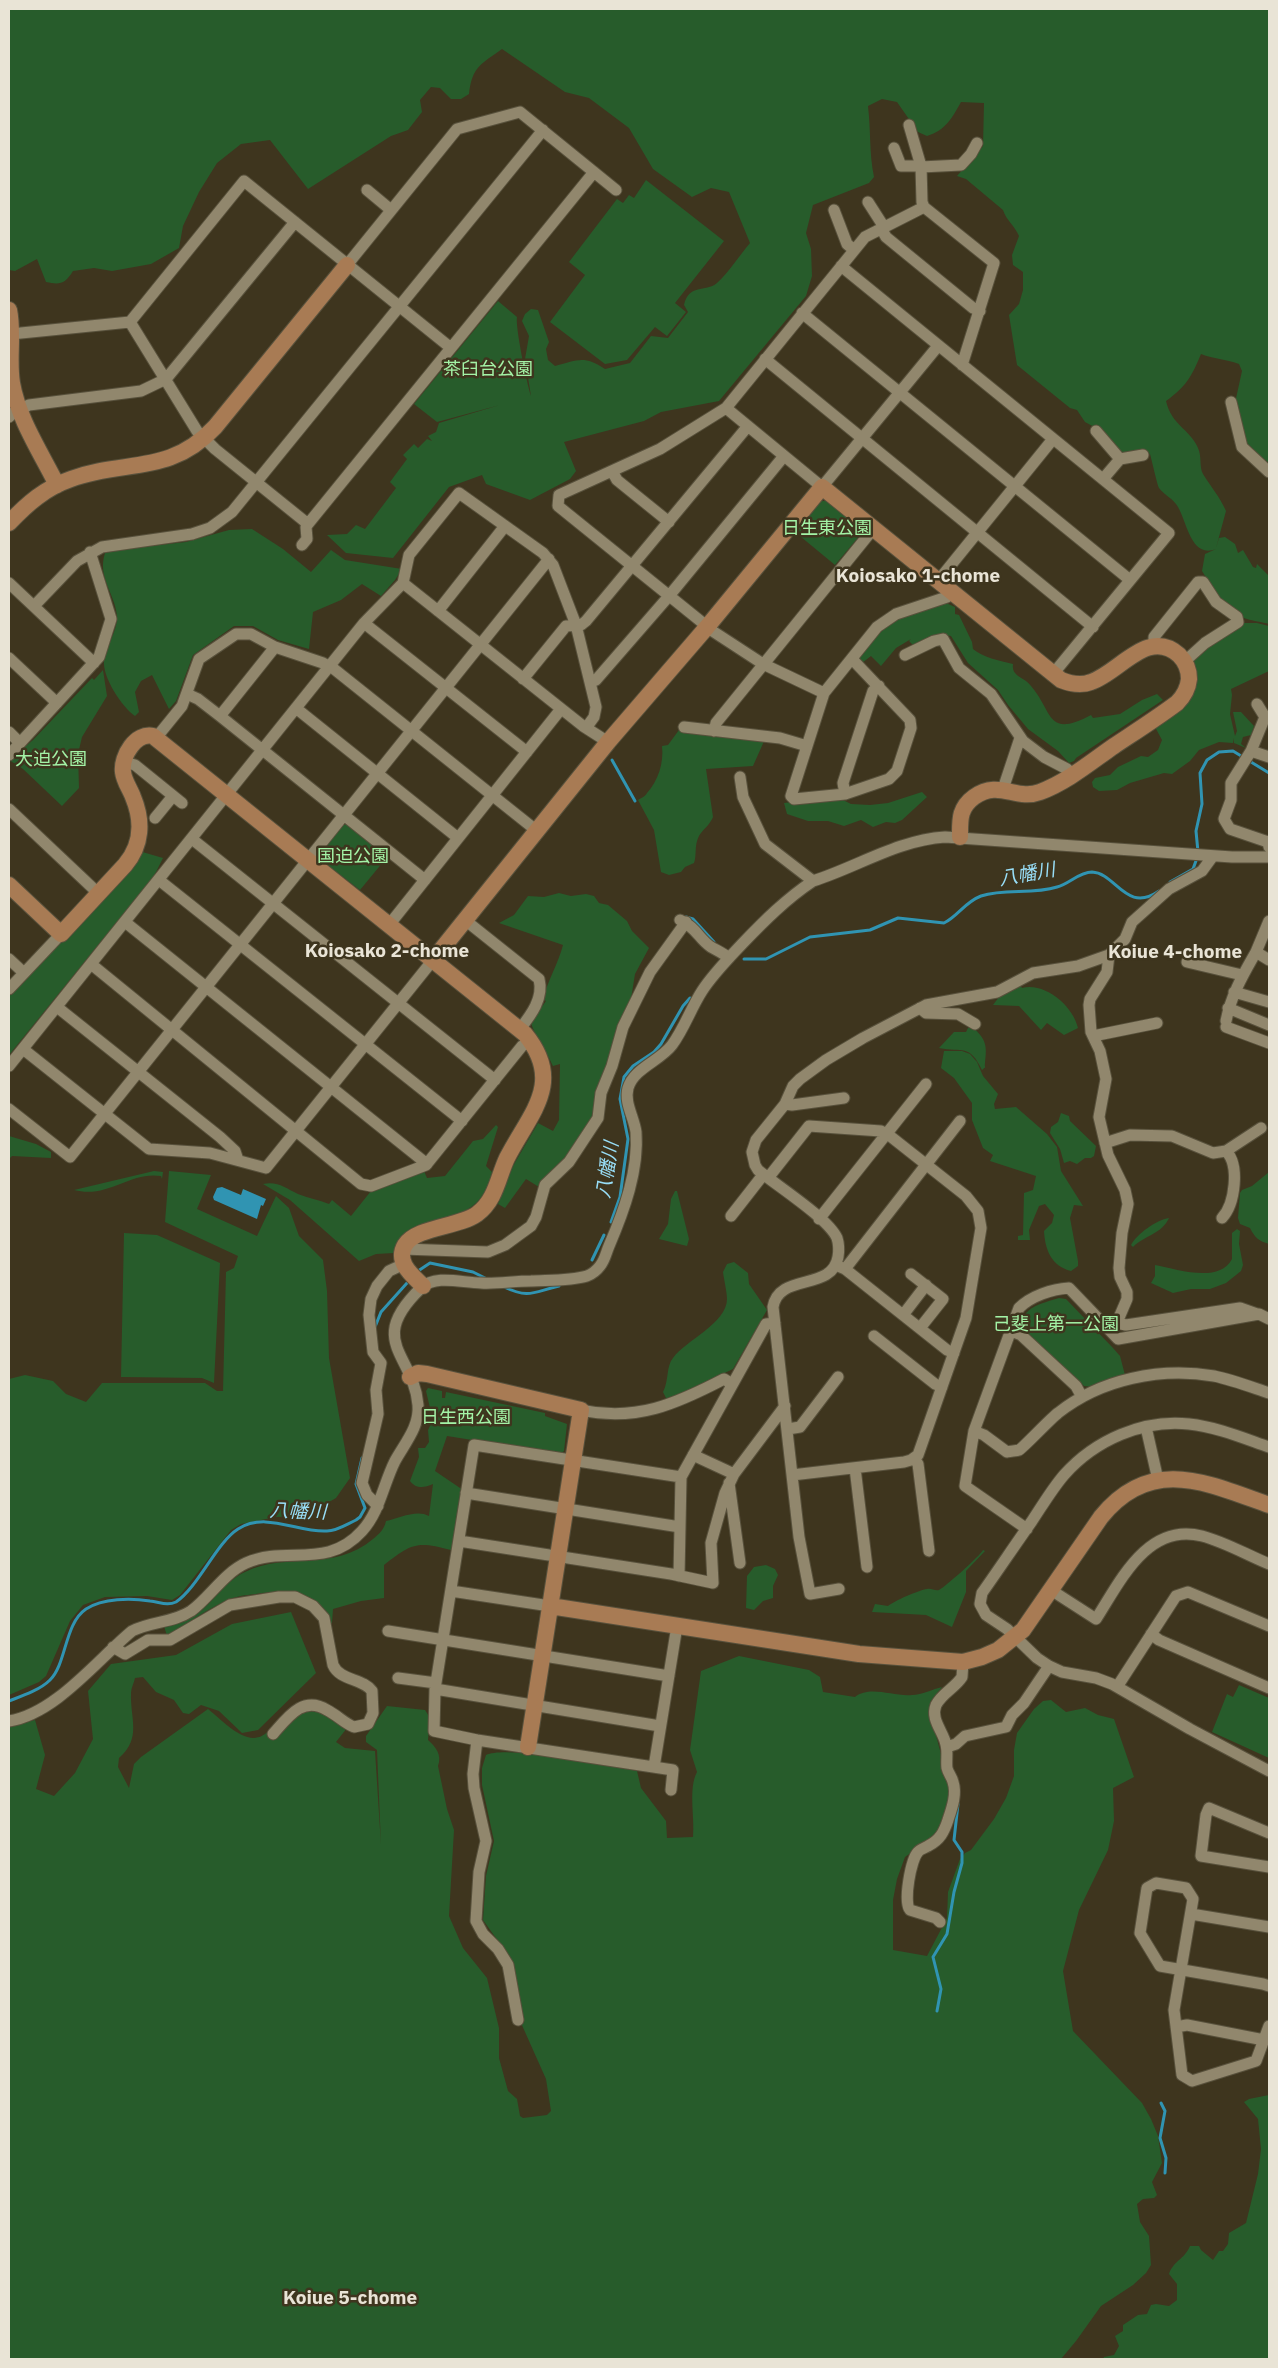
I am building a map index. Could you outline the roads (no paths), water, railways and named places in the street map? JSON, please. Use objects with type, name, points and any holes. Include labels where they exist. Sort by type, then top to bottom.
[{"type":"street","points":[[9,523],[32,500],[57,485],[90,473],[155,463],[180,454],[203,438],[215,427],[457,129],[520,112],[616,190]]},
{"type":"street","points":[[908,125],[921,166],[922,202],[924,206],[994,263],[962,365]]},
{"type":"street","points":[[34,606],[77,561],[102,546],[182,536],[210,528],[232,512],[543,130]]},
{"type":"street","points":[[894,148],[901,171],[921,166],[961,165],[971,154],[977,143]]},
{"type":"street","points":[[302,545],[307,539],[306,527],[308,524],[594,172]]},
{"type":"street","points":[[11,334],[130,322],[244,181],[451,348]]},
{"type":"street","points":[[367,190],[391,210]]},
{"type":"street","points":[[868,202],[886,237],[973,308],[980,311]]},
{"type":"street","points":[[824,693],[763,664],[707,627],[558,506],[559,495],[660,448],[726,408],[865,237],[924,206]]},
{"type":"street","points":[[834,210],[847,244],[854,250]]},
{"type":"street","points":[[14,413],[29,405],[141,391],[166,380],[295,222]]},
{"type":"street","points":[[841,266],[1168,534],[1053,674]]},
{"type":"street","points":[[9,310],[14,413],[57,485]]},
{"type":"street","points":[[802,313],[1130,580]]},
{"type":"street","points":[[130,322],[203,438],[308,524]]},
{"type":"street","points":[[22,1049],[149,1149],[210,1153],[266,1168],[608,742],[707,627],[938,346]]},
{"type":"street","points":[[765,359],[1092,627]]},
{"type":"street","points":[[1231,402],[1242,447],[1269,472]]},
{"type":"street","points":[[726,408],[1053,674],[1067,682],[1088,683],[1106,674],[1139,651],[1154,646],[1169,648],[1184,662],[1189,678],[1186,690],[1180,700],[1073,775],[1036,793],[1003,789],[986,790],[965,804],[961,812],[960,837]]},
{"type":"street","points":[[524,679],[566,626],[586,621],[748,426]]},
{"type":"street","points":[[1096,431],[1120,459]]},
{"type":"street","points":[[938,581],[1054,439]]},
{"type":"street","points":[[1102,479],[1120,459],[1143,455]]},
{"type":"street","points":[[590,682],[596,680],[669,596],[784,456]]},
{"type":"street","points":[[612,471],[617,480],[669,522]]},
{"type":"street","points":[[9,1066],[364,623],[403,583],[410,555],[459,493],[549,559],[576,625],[590,682],[596,711],[586,728]]},
{"type":"street","points":[[438,611],[505,526]]},
{"type":"street","points":[[714,731],[716,723],[874,528]]},
{"type":"street","points":[[9,755],[99,657],[111,619],[90,552]]},
{"type":"street","points":[[9,1109],[70,1157],[549,559]]},
{"type":"street","points":[[1154,646],[1154,636],[1198,582],[1203,582],[1216,602],[1237,617],[1238,622],[1205,643],[1184,662]]},
{"type":"street","points":[[9,583],[94,663]]},
{"type":"street","points":[[403,583],[561,709],[608,742]]},
{"type":"street","points":[[852,659],[910,720],[911,728],[897,771],[889,779],[845,794],[794,799],[791,796],[824,693],[877,627],[886,619],[947,597],[952,592]]},
{"type":"street","points":[[364,623],[527,752]]},
{"type":"street","points":[[156,738],[182,706],[199,659],[236,634],[251,634],[274,648],[330,667],[537,831]]},
{"type":"street","points":[[905,655],[943,639],[960,668],[991,694],[1020,738],[1044,757],[1067,768],[1073,775]]},
{"type":"street","points":[[220,716],[274,648]]},
{"type":"street","points":[[9,658],[57,703]]},
{"type":"street","points":[[845,794],[843,783],[873,691],[878,686]]},
{"type":"street","points":[[187,694],[198,699],[220,716],[425,880]]},
{"type":"street","points":[[1257,704],[1265,717],[1265,728],[1248,750],[1231,783],[1231,800],[1225,815],[1225,824],[1230,829],[1268,842],[1269,847]]},
{"type":"street","points":[[297,709],[458,838]]},
{"type":"street","points":[[389,925],[561,709]]},
{"type":"street","points":[[684,728],[780,738],[807,746]]},
{"type":"street","points":[[9,732],[20,743]]},
{"type":"street","points":[[9,989],[130,860],[139,834],[139,814],[123,772],[124,762],[128,752],[141,736],[149,735],[156,738],[309,860],[525,1035],[544,1069],[542,1089],[533,1115],[507,1158],[490,1200],[475,1215],[461,1222],[414,1236],[403,1256],[377,1286],[371,1299],[369,1315],[376,1357],[380,1369],[376,1390],[378,1414],[362,1483],[367,1495],[378,1506]]},
{"type":"street","points":[[1003,789],[1020,738]]},
{"type":"street","points":[[1248,750],[1269,757]]},
{"type":"street","points":[[124,762],[135,765],[177,799],[155,818]]},
{"type":"street","points":[[740,777],[742,797],[765,844],[813,880]]},
{"type":"street","points":[[9,810],[98,894]]},
{"type":"street","points":[[9,1721],[32,1714],[52,1702],[132,1631],[144,1624],[175,1618],[191,1611],[238,1568],[265,1558],[340,1550],[364,1529],[378,1506],[395,1461],[411,1435],[418,1416],[417,1395],[395,1347],[394,1332],[404,1308],[423,1286],[442,1280],[496,1283],[584,1277],[590,1275],[601,1265],[622,1217],[630,1189],[636,1133],[627,1100],[628,1088],[634,1077],[660,1058],[673,1044],[704,988],[729,958],[775,909],[813,880],[920,840],[960,837],[1203,855],[1269,857]]},
{"type":"street","points":[[192,838],[495,1080]]},
{"type":"street","points":[[954,1353],[840,1267],[837,1239],[819,1219],[765,1176],[755,1165],[753,1147],[785,1104],[793,1086],[813,1069],[848,1046],[920,1008],[941,1001],[997,992],[1033,973],[1078,966],[1109,955],[1125,939],[1132,922],[1169,889],[1202,871],[1203,855]]},
{"type":"street","points":[[159,880],[462,1121]]},
{"type":"street","points":[[9,885],[61,934]]},
{"type":"street","points":[[91,964],[361,1184],[370,1186],[427,1164],[522,1046],[535,1010],[541,986],[539,979],[465,920]]},
{"type":"street","points":[[403,1256],[488,1252],[512,1241],[531,1226],[536,1217],[545,1185],[569,1162],[598,1118],[600,1093],[612,1066],[623,1027],[635,1008],[650,972],[683,921],[691,925],[710,946],[729,958]]},
{"type":"street","points":[[1269,921],[1256,952],[1234,992],[1228,1008],[1226,1024],[1269,1044]]},
{"type":"street","points":[[125,922],[427,1164]]},
{"type":"street","points":[[1256,952],[1269,960]]},
{"type":"street","points":[[1109,955],[1107,972],[1090,999],[1089,1005],[1093,1036],[1100,1052],[1106,1079],[1099,1117],[1105,1143],[1128,1204],[1122,1233],[1120,1268],[1120,1277],[1127,1292],[1127,1298],[1118,1317],[1122,1324],[1240,1308],[1264,1317]]},
{"type":"street","points":[[9,959],[24,973]]},
{"type":"street","points":[[1187,962],[1242,975]]},
{"type":"street","points":[[1234,992],[1269,1002]]},
{"type":"street","points":[[57,1006],[220,1137],[235,1151],[238,1160]]},
{"type":"street","points":[[920,1008],[926,1013],[958,1014],[976,1024]]},
{"type":"street","points":[[1228,1008],[1269,1025]]},
{"type":"street","points":[[1093,1036],[1157,1023]]},
{"type":"street","points":[[819,1219],[926,1084]]},
{"type":"street","points":[[785,1104],[792,1105],[844,1098]]},
{"type":"street","points":[[840,1589],[820,1598],[810,1594],[806,1578],[792,1475],[774,1303],[780,1292],[787,1288],[827,1275],[840,1267],[927,1165],[960,1121]]},
{"type":"street","points":[[731,1216],[809,1126],[880,1131],[886,1134],[970,1199],[980,1220],[980,1237],[966,1318],[918,1455],[904,1462],[792,1475]]},
{"type":"street","points":[[1105,1143],[1130,1136],[1172,1136],[1203,1151],[1213,1153],[1226,1151],[1261,1128]]},
{"type":"street","points":[[1222,1218],[1229,1209],[1234,1192],[1233,1167],[1226,1151]]},
{"type":"street","points":[[403,1256],[423,1286]]},
{"type":"street","points":[[911,1274],[943,1299],[920,1328]]},
{"type":"street","points":[[903,1315],[926,1285]]},
{"type":"street","points":[[1027,1529],[965,1486],[974,1431],[1019,1308],[1025,1302],[1063,1288],[1069,1288],[1118,1339],[1264,1317]]},
{"type":"street","points":[[679,1576],[681,1477],[766,1324],[775,1323]]},
{"type":"street","points":[[1011,1331],[1021,1335],[1076,1386],[1082,1397]]},
{"type":"street","points":[[874,1336],[935,1384],[942,1387]]},
{"type":"street","points":[[410,1377],[418,1373],[426,1374],[581,1410],[610,1414],[647,1412],[675,1402],[724,1379],[732,1384]]},
{"type":"street","points":[[974,1431],[984,1435],[1007,1452],[1020,1450],[1043,1425],[1064,1408],[1082,1397],[1116,1382],[1167,1373],[1216,1377],[1269,1394]]},
{"type":"street","points":[[788,1428],[800,1427],[838,1377]]},
{"type":"street","points":[[459,1541],[713,1583],[711,1543],[732,1478],[785,1406]]},
{"type":"street","points":[[528,1747],[581,1410]]},
{"type":"street","points":[[1269,1447],[1219,1430],[1196,1425],[1172,1423],[1132,1430],[1101,1445],[1080,1459],[1062,1477],[982,1594],[980,1600],[981,1608],[986,1615],[1007,1629],[1049,1666],[1062,1672],[1101,1679],[1269,1771]]},
{"type":"street","points":[[1146,1427],[1158,1480]]},
{"type":"street","points":[[671,1790],[673,1770],[477,1740],[434,1731],[436,1686],[474,1445],[681,1477]]},
{"type":"street","points":[[693,1455],[732,1478]]},
{"type":"street","points":[[914,1458],[918,1464],[929,1550]]},
{"type":"street","points":[[855,1468],[867,1567]]},
{"type":"street","points":[[732,1478],[740,1563]]},
{"type":"street","points":[[451,1591],[859,1654],[963,1662],[993,1653],[1016,1637],[1027,1626],[1110,1506],[1134,1489],[1158,1480],[1178,1478],[1201,1482],[1269,1505]]},
{"type":"street","points":[[466,1493],[680,1527]]},
{"type":"street","points":[[1052,1590],[1096,1619],[1142,1551],[1159,1540],[1181,1534],[1203,1536],[1269,1564]]},
{"type":"street","points":[[1117,1687],[1176,1596],[1188,1592],[1269,1626]]},
{"type":"street","points":[[113,1647],[124,1654],[148,1640],[170,1640],[237,1602],[279,1597],[295,1597],[307,1602],[316,1608],[324,1618],[334,1668],[343,1675],[367,1686],[372,1692],[372,1717],[364,1726],[354,1727],[326,1709],[306,1704],[294,1711],[273,1734]]},
{"type":"street","points":[[654,1767],[676,1626]]},
{"type":"street","points":[[388,1630],[669,1676]]},
{"type":"street","points":[[1151,1634],[1159,1640],[1269,1688]]},
{"type":"street","points":[[940,1922],[936,1918],[913,1911],[906,1904],[910,1866],[918,1852],[936,1842],[943,1835],[951,1812],[955,1792],[947,1769],[947,1747],[937,1727],[935,1710],[944,1695],[962,1677],[963,1662]]},
{"type":"street","points":[[947,1747],[956,1744],[965,1736],[1006,1727],[1012,1715],[1024,1703],[1049,1666]]},
{"type":"street","points":[[398,1678],[534,1705],[660,1726]]},
{"type":"street","points":[[477,1740],[473,1774],[474,1788],[486,1841],[479,1872],[476,1922],[483,1934],[498,1949],[508,1966],[518,2020]]},
{"type":"street","points":[[1269,1833],[1209,1808],[1206,1815],[1201,1856],[1269,1867]]},
{"type":"street","points":[[1269,1986],[1182,1970],[1160,1966],[1140,1933],[1147,1888],[1156,1883],[1186,1888],[1193,1899],[1182,1970],[1174,2010],[1182,2074],[1192,2081],[1256,2061],[1269,2026]]},
{"type":"street","points":[[1191,1914],[1269,1927]]},
{"type":"street","points":[[1176,2027],[1187,2025],[1264,2040]]},
{"type":"water","points":[[222,1187],[241,1195],[243,1189],[266,1199],[263,1206],[261,1205],[257,1219],[214,1200],[213,1197],[217,1188]]},
{"type":"waterway","name":"八幡川","points":[[1198,852],[1196,831],[1202,804],[1200,773],[1207,760],[1219,752],[1233,751],[1269,773]]},
{"type":"waterway","points":[[612,760],[635,801]]},
{"type":"waterway","name":"八幡川","points":[[1170,882],[1193,869],[1197,858]]},
{"type":"waterway","name":"八幡川","points":[[744,959],[766,959],[810,937],[870,930],[898,918],[944,923],[970,902],[981,896],[999,892],[1048,889],[1092,872],[1100,874],[1122,890],[1138,898],[1148,897],[1159,891]]},
{"type":"waterway","points":[[686,917],[693,919],[714,942]]},
{"type":"waterway","name":"八幡川","points":[[611,1222],[620,1197],[628,1139],[620,1099],[624,1077],[633,1066],[654,1052],[661,1044],[683,1006],[690,998]]},
{"type":"waterway","name":"八幡川","points":[[592,1260],[604,1235]]},
{"type":"waterway","name":"八幡川","points":[[418,1271],[430,1263],[473,1272],[487,1279]]},
{"type":"waterway","name":"八幡川","points":[[375,1327],[381,1312],[407,1283]]},
{"type":"waterway","name":"八幡川","points":[[504,1287],[526,1294],[559,1286]]},
{"type":"waterway","name":"八幡川","points":[[9,1701],[36,1690],[46,1684],[56,1673],[73,1624],[86,1609],[100,1603],[126,1599],[166,1604],[176,1602],[192,1586],[222,1544],[238,1529],[249,1524],[271,1522],[316,1531],[331,1531],[356,1520],[365,1508],[356,1484],[362,1458]]},
{"type":"waterway","points":[[937,2011],[941,1989],[933,1957],[947,1934],[954,1892],[962,1863],[962,1852],[954,1840],[958,1804]]},
{"type":"waterway","points":[[1161,2103],[1165,2111],[1160,2138],[1166,2158],[1165,2173]]},
{"type":"district","name":"Koiosako 1-chome","points":[[918,577]]},
{"type":"district","name":"Koiosako 2-chome","points":[[387,952]]},
{"type":"district","name":"Koiue 4-chome","points":[[1175,953]]},
{"type":"district","name":"Koiue 5-chome","points":[[350,2299]]},
{"type":"park label","name":"茶臼台公園","points":[[488,370]]},
{"type":"park label","name":"日生東公園","points":[[827,529]]},
{"type":"park label","name":"大迫公園","points":[[51,760]]},
{"type":"park label","name":"国迫公園","points":[[353,857]]},
{"type":"park label","name":"己斐上第一公園","points":[[1056,1325]]},
{"type":"park label","name":"日生西公園","points":[[466,1418]]}]
